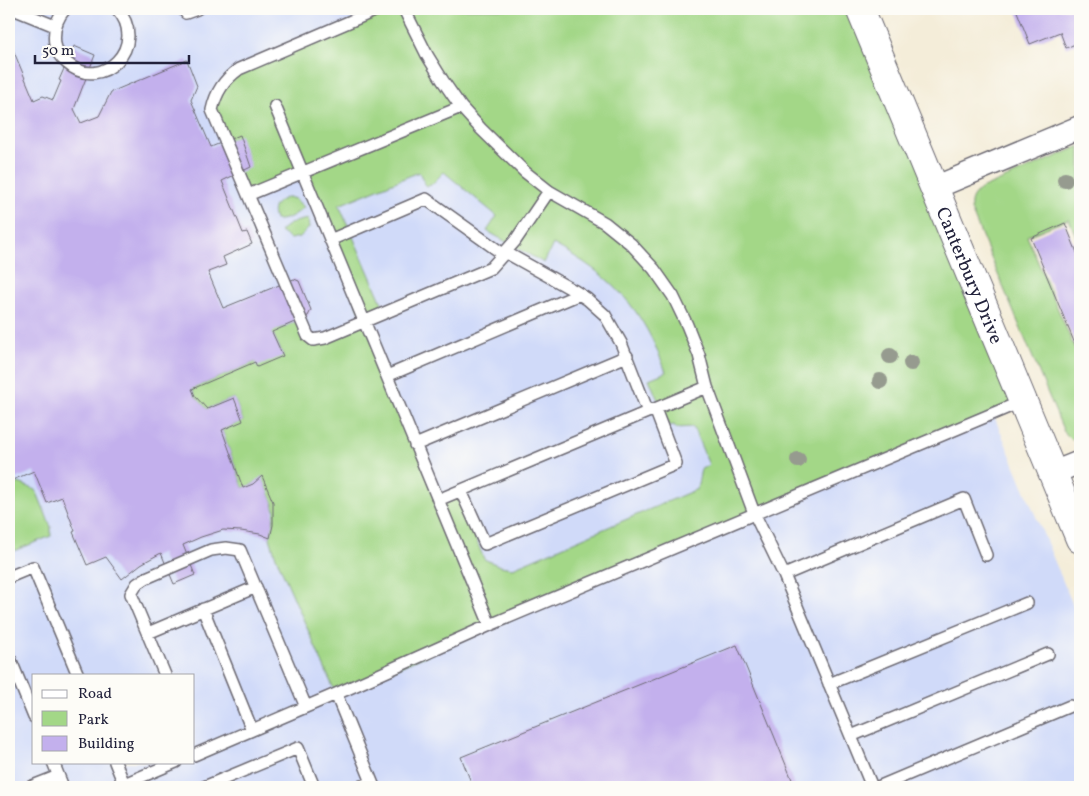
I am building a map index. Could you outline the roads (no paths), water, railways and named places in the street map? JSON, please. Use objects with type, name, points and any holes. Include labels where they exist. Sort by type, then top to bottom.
[{"type":"main road","name":"Canterbury Drive","points":[[860,9],[1080,539]]},
{"type":"street","points":[[934,188],[1080,127]]},
{"type":"street","points":[[1053,473],[1080,462]]},
{"type":"lane","points":[[13,9],[55,26]]},
{"type":"lane","points":[[65,9],[55,26],[56,48],[71,67],[82,72],[95,72],[107,69],[117,62],[125,52],[128,29],[125,19],[117,9]]},
{"type":"lane","points":[[184,9],[186,14],[197,9]]},
{"type":"lane","points":[[379,9],[251,63],[229,76],[214,98],[212,110],[308,336],[313,340],[320,340],[491,268],[515,241],[549,191]]},
{"type":"lane","points":[[404,9],[427,55],[461,107],[503,151],[549,191],[605,223],[632,244],[654,268],[673,296],[687,325],[707,387],[754,513],[784,574],[872,787]]},
{"type":"lane","points":[[275,106],[490,625]]},
{"type":"lane","points":[[248,195],[461,107]]},
{"type":"lane","points":[[330,240],[426,199],[504,253],[580,294],[606,315],[627,356],[676,464],[486,544],[461,491]]},
{"type":"lane","points":[[386,376],[580,294]]},
{"type":"lane","points":[[416,445],[627,356]]},
{"type":"lane","points":[[438,500],[707,387]]},
{"type":"lane","points":[[195,750],[252,730],[490,625],[1023,401]]},
{"type":"lane","points":[[784,574],[964,499],[986,555]]},
{"type":"lane","points":[[165,674],[131,594],[134,589],[146,578],[189,559],[219,548],[240,550],[306,707]]},
{"type":"lane","points":[[9,577],[33,567],[78,674]]},
{"type":"lane","points":[[148,633],[256,587]]},
{"type":"lane","points":[[829,684],[1026,603]]},
{"type":"lane","points":[[203,609],[252,730]]},
{"type":"lane","points":[[851,736],[1048,654]]},
{"type":"lane","points":[[9,656],[32,711]]},
{"type":"lane","points":[[336,694],[373,785],[359,787]]},
{"type":"lane","points":[[878,787],[1070,706]]},
{"type":"lane","points":[[204,787],[298,748],[314,787]]},
{"type":"lane","points":[[53,764],[63,787]]},
{"type":"lane","points":[[116,764],[121,786],[171,764]]},
{"type":"lane","points":[[30,787],[58,776]]}]
